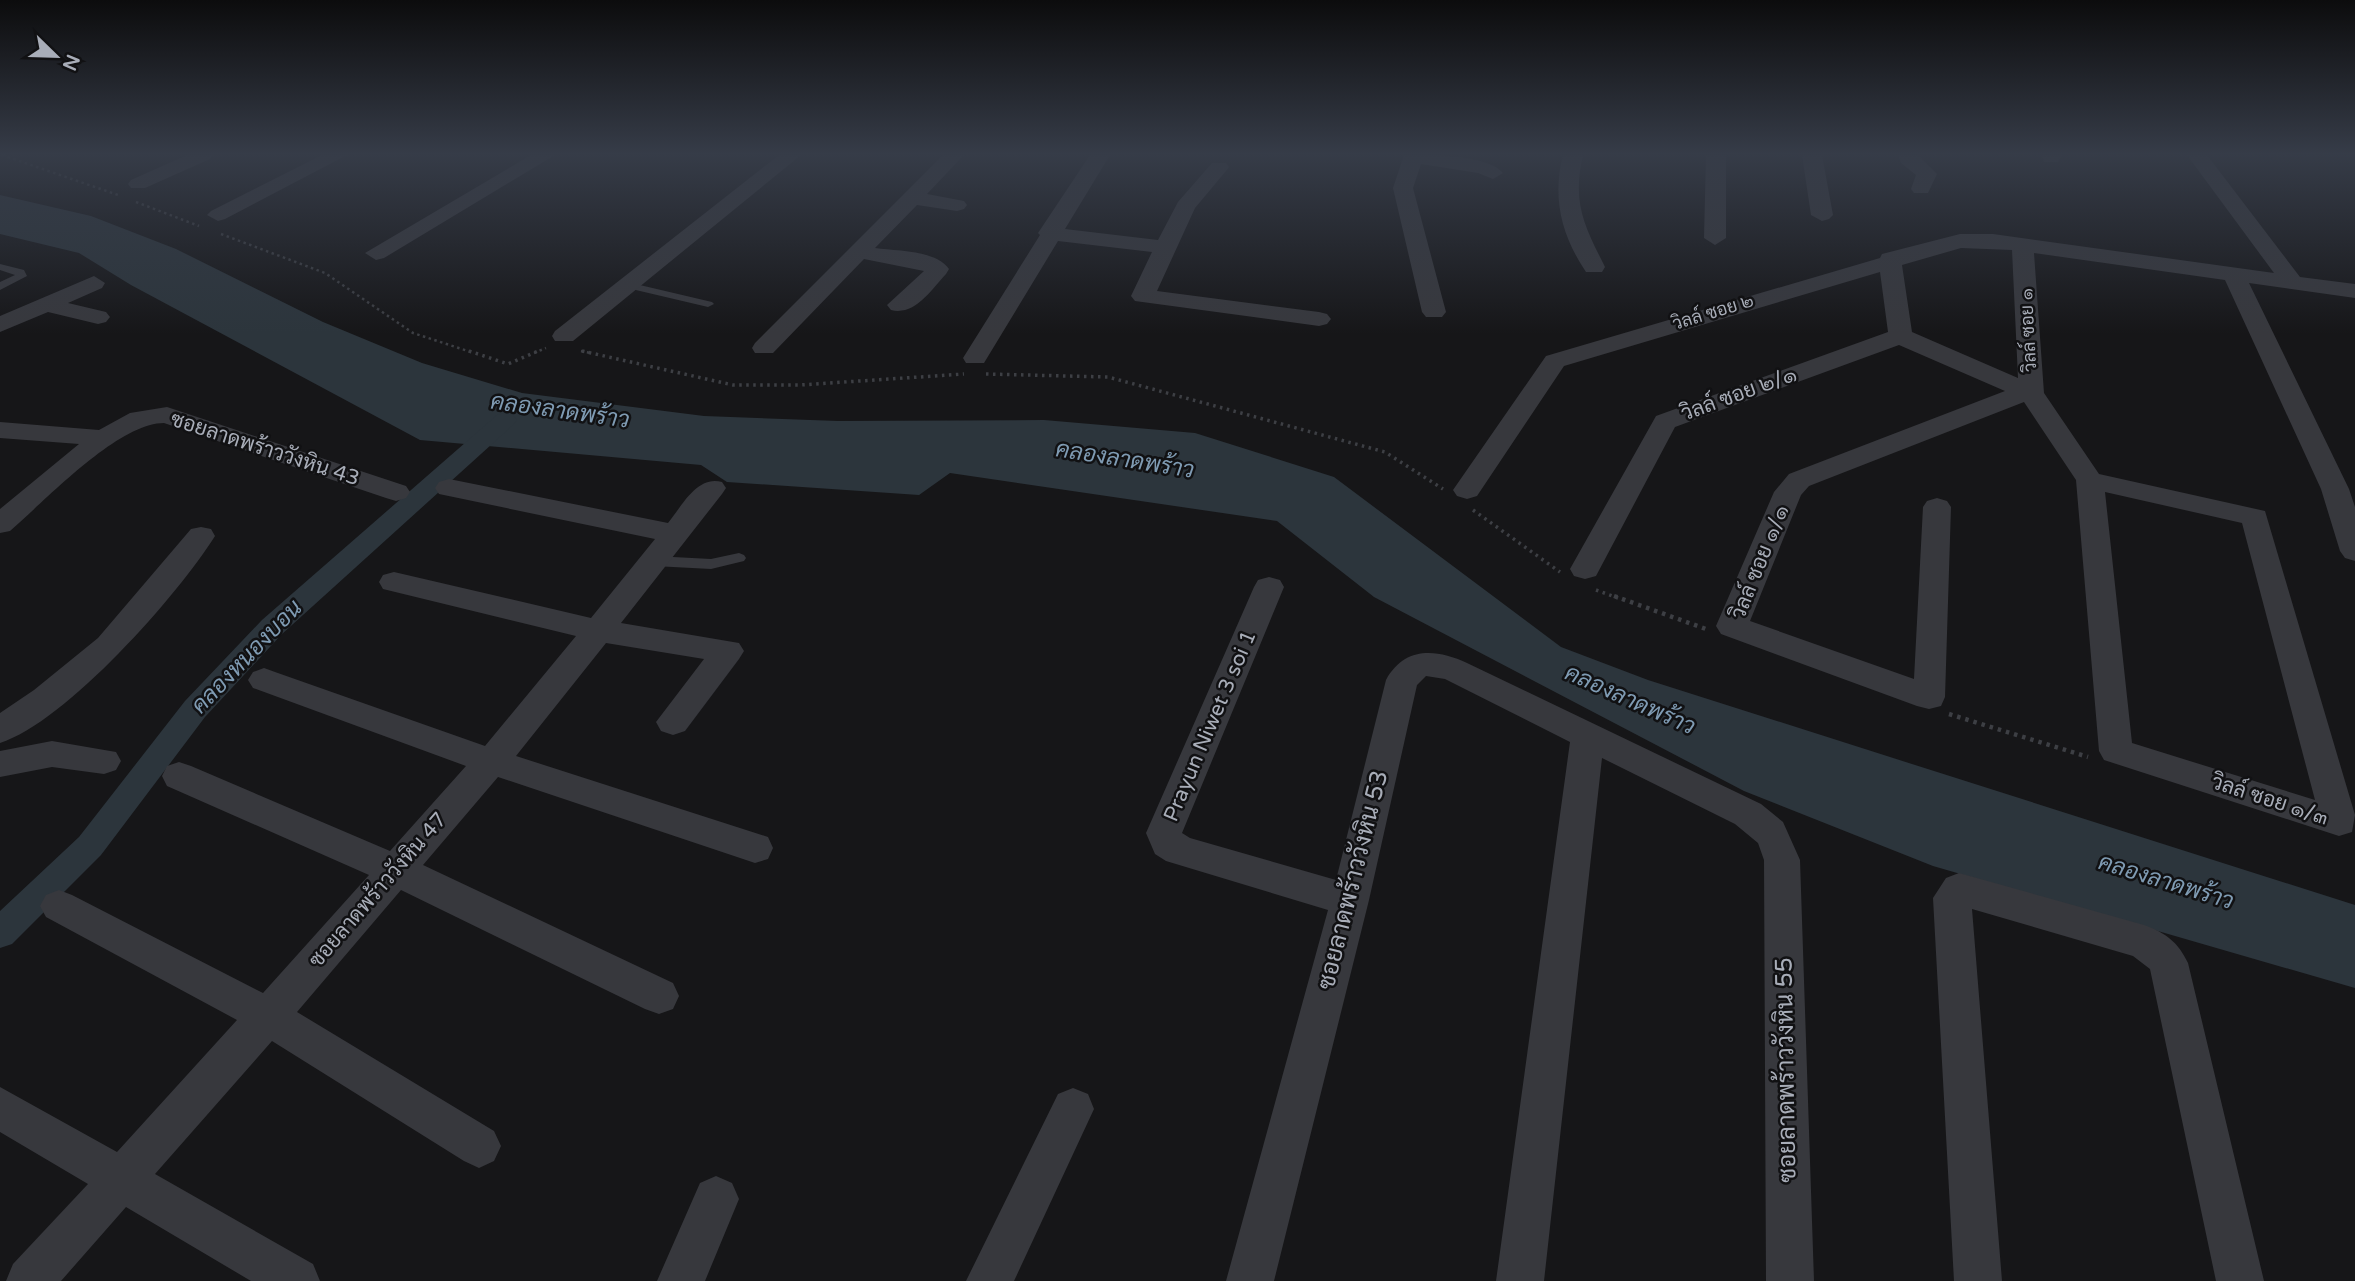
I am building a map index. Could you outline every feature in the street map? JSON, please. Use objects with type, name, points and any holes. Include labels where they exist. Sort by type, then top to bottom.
[{"type":"street","points":[[376,253],[442,215]]},
{"type":"street","points":[[566,344],[627,285],[716,215]]},
{"type":"street","points":[[764,348],[897,215]]},
{"type":"street","points":[[976,369],[1061,215]]},
{"type":"street","points":[[1181,215],[1143,294],[1144,297],[1320,319]]},
{"type":"street","points":[[1410,215],[1434,312]]},
{"type":"street","points":[[1570,215],[1594,267]]},
{"type":"street","points":[[1716,215],[1716,238]]},
{"type":"street","points":[[2241,215],[2292,284]]},
{"type":"street","points":[[1049,233],[1165,247]]},
{"type":"street","name":"วิลล์ ซอย ๒","points":[[1461,496],[1555,361],[1960,241],[2023,245],[2355,291]]},
{"type":"street","name":"วิลล์ ซอย ๑","points":[[2023,245],[2031,393],[2090,480]]},
{"type":"street","points":[[861,252],[924,262],[938,268],[911,299],[899,305]]},
{"type":"street","points":[[1890,260],[1900,336],[2031,393]]},
{"type":"street","points":[[2234,275],[2345,491],[2355,551]]},
{"type":"street","points":[[0,325],[93,284]]},
{"type":"street","points":[[43,304],[99,317]]},
{"type":"street","name":"วิลล์ ซอย ๒/๑","points":[[1581,578],[1665,422],[1900,336]]},
{"type":"street","name":"วิลล์ ซอย ๑/๑","points":[[1937,507],[1929,697],[1732,626],[1788,492],[1799,480],[2007,398],[2031,393]]},
{"type":"street","name":"ซอยลาดพร้าววังหิน 43","points":[[0,524],[106,438],[134,420],[167,415],[275,454],[396,492]]},
{"type":"street","points":[[0,430],[106,438]]},
{"type":"street","name":"วิลล์ ซอย ๑/๓","points":[[2090,480],[2255,517],[2339,822],[2116,751],[2090,480]]},
{"type":"street","points":[[449,488],[664,547]]},
{"type":"street","name":"ซอยลาดพร้าววังหิน 47","points":[[30,1281],[396,870],[601,631],[712,488]]},
{"type":"street","points":[[0,730],[46,699],[110,646],[201,536]]},
{"type":"street","points":[[394,582],[601,631],[728,651],[673,722]]},
{"type":"street","name":"Prayun Niwet 3 soi 1","points":[[1269,587],[1164,833],[1165,839],[1179,850],[1350,900]]},
{"type":"street","name":"ซอยลาดพร้าววังหิน 53","points":[[1250,1281],[1350,900],[1402,680],[1411,668],[1419,664],[1442,665],[1765,825],[1776,837],[1782,860]]},
{"type":"street","points":[[264,680],[489,761],[755,848]]},
{"type":"street","points":[[1520,1281],[1588,735]]},
{"type":"street","points":[[0,764],[52,754],[104,761]]},
{"type":"street","points":[[179,776],[396,870],[659,996]]},
{"type":"street","name":"ซอยลาดพร้าววังหิน 55","points":[[1782,860],[1790,1281]]},
{"type":"street","points":[[1978,1281],[1958,893],[2144,942],[2159,951],[2168,963],[2241,1281]]},
{"type":"street","points":[[59,906],[268,1016],[480,1146]]},
{"type":"street","points":[[0,1108],[296,1281]]},
{"type":"street","points":[[990,1281],[1073,1109]]},
{"type":"street","points":[[681,1281],[716,1199]]},
{"type":"lane","points":[[0,267],[20,272],[21,276],[0,288]]},
{"type":"lane","points":[[627,285],[708,304]]},
{"type":"lane","points":[[664,547],[711,564],[740,558]]},
{"type":"path","points":[[170,215],[325,273],[413,333],[508,365],[566,344],[733,385],[800,385],[976,369],[1108,377],[1385,452],[1461,496],[1581,578],[1714,632]]},
{"type":"path","points":[[1943,712],[2099,760]]},
{"type":"water","name":"คลองลาดพร้าว","points":[[0,215],[91,216],[176,249],[323,322],[422,363],[522,393],[704,416],[838,421],[1044,420],[1195,433],[1334,477],[1561,647],[1648,680],[2355,905],[2355,988],[1933,866],[1744,791],[1374,597],[1277,521],[950,473],[919,495],[727,482],[701,465],[420,440],[131,285],[79,253],[0,234]]},
{"type":"waterway","name":"คลองหนองบอน","points":[[0,933],[90,846],[195,709],[272,627],[505,420]]}]
